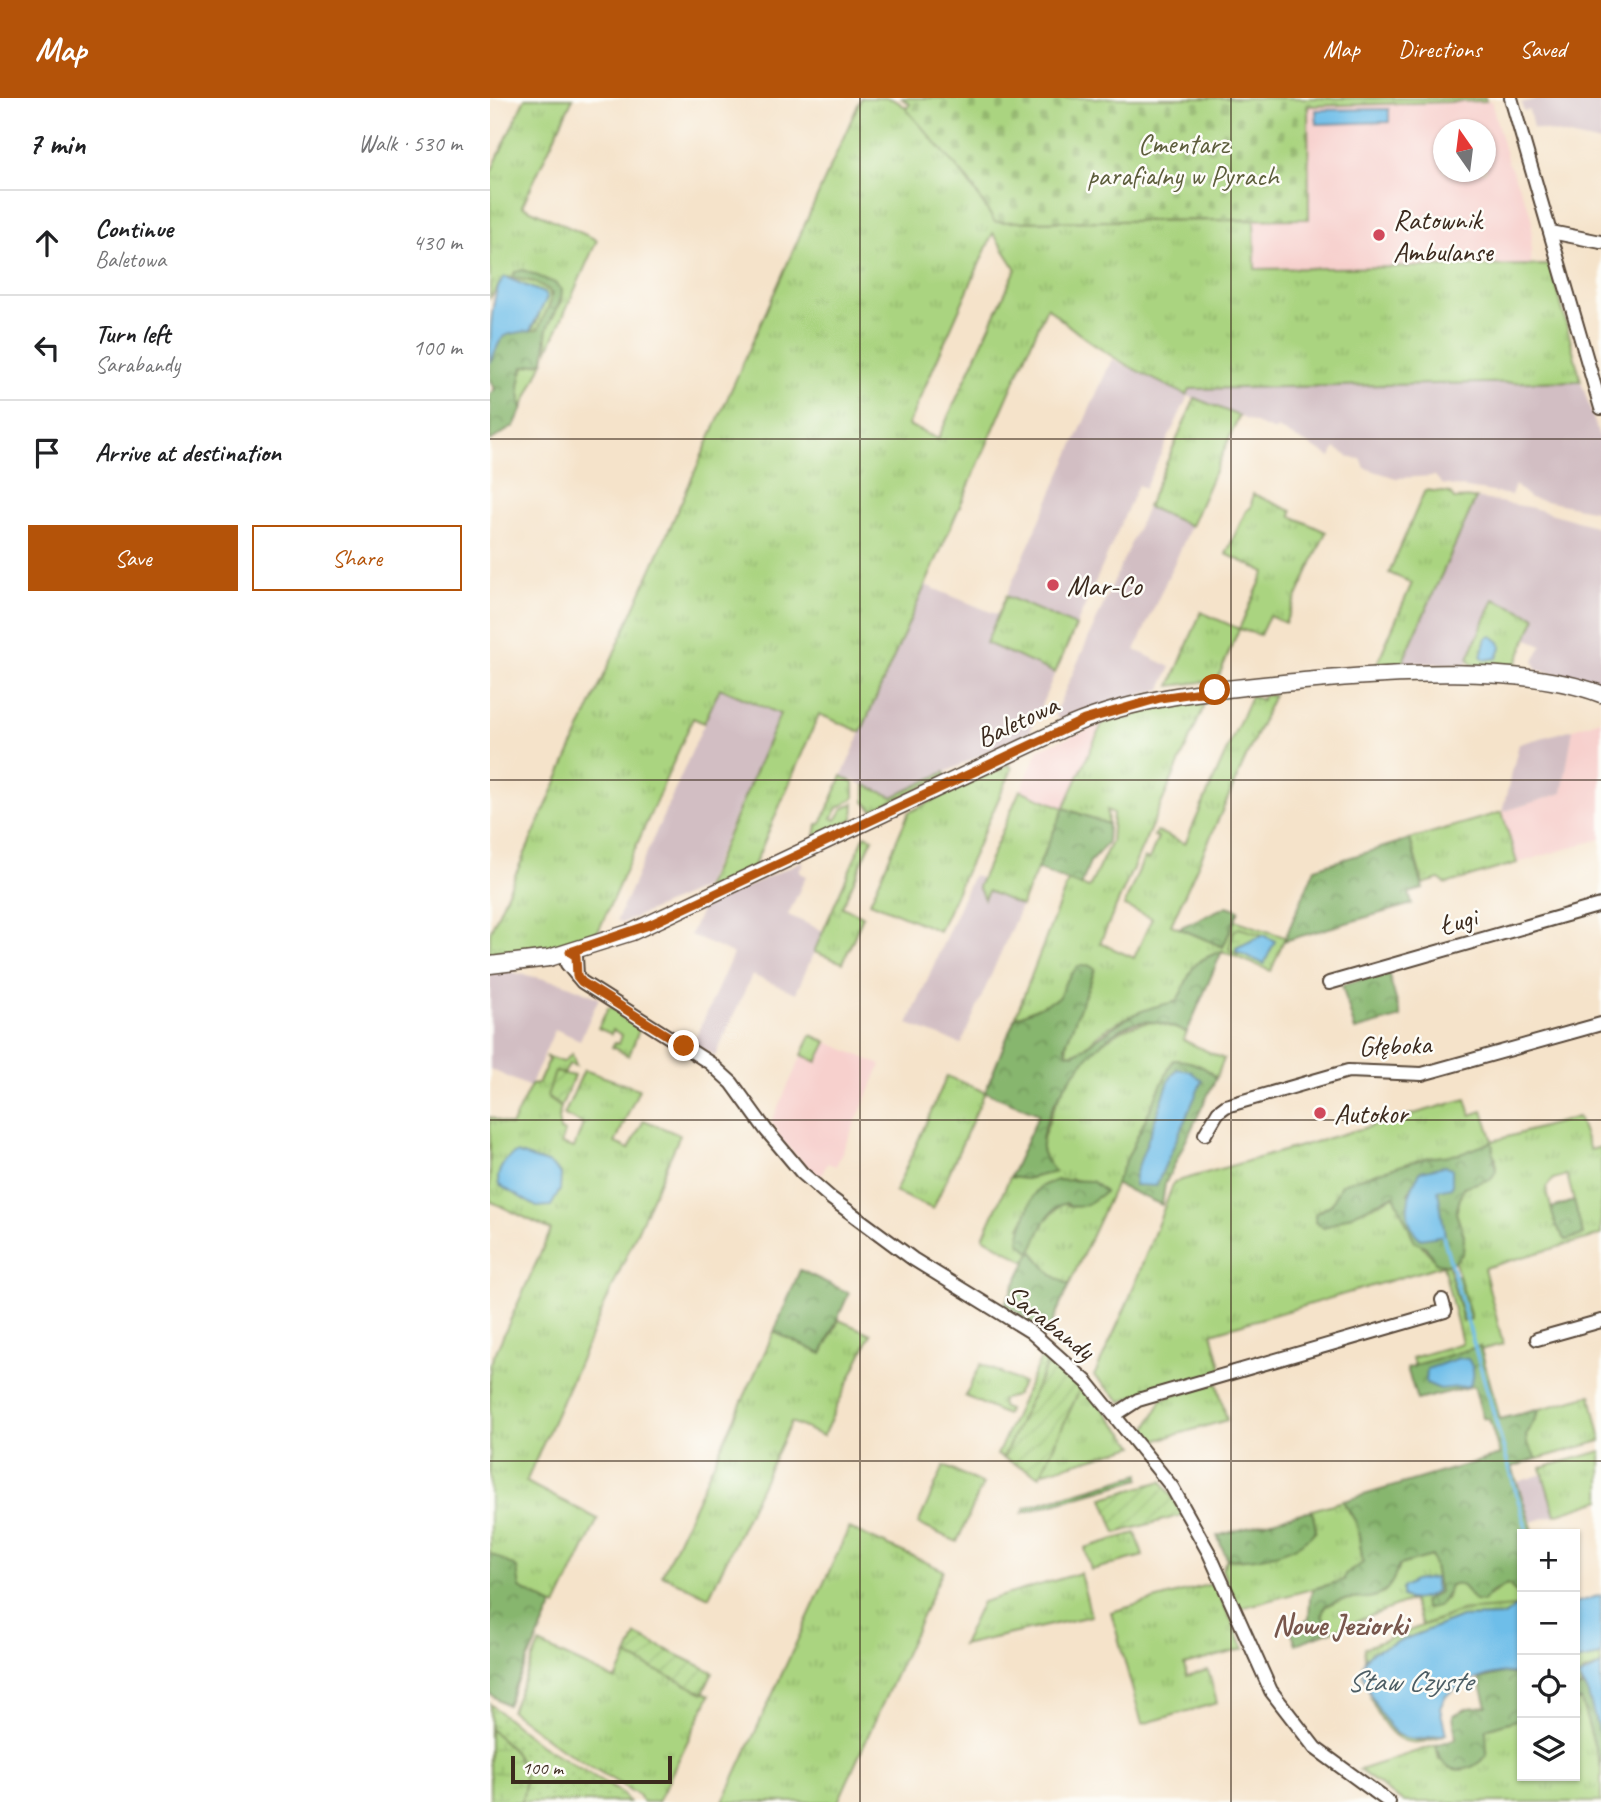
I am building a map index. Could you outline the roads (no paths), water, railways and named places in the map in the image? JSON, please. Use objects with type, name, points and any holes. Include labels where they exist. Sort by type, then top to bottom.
[{"type":"street","points":[[1511,98],[1601,408]]},
{"type":"street","points":[[1551,232],[1601,242]]},
{"type":"street","name":"Baletowa","points":[[490,965],[533,961],[570,952],[649,925],[1069,726],[1130,705],[1200,691],[1420,673],[1545,681],[1601,694]]},
{"type":"street","name":"Ługi","points":[[1329,983],[1601,905]]},
{"type":"street","name":"Sarabandy","points":[[570,952],[567,964],[590,988],[710,1063],[732,1083],[802,1173],[832,1199],[913,1259],[1031,1332],[1087,1382],[1172,1487],[1209,1553],[1239,1625],[1271,1691],[1315,1748],[1389,1802]]},
{"type":"street","name":"Głęboka","points":[[1205,1134],[1218,1112],[1226,1106],[1339,1073],[1361,1070],[1422,1074],[1601,1024]]},
{"type":"street","points":[[1115,1415],[1138,1400],[1445,1311],[1442,1300]]},
{"type":"street","points":[[1536,1339],[1601,1321]]},
{"type":"water","points":[[1389,109],[1389,122],[1317,124],[1316,110]]},
{"type":"water","points":[[505,277],[546,294],[547,298],[530,331],[512,333],[503,338],[490,363],[494,303],[496,292]]},
{"type":"water","points":[[1492,636],[1500,642],[1501,648],[1497,658],[1485,660],[1481,656],[1486,638]]},
{"type":"water","points":[[1263,935],[1275,941],[1264,964],[1236,951],[1236,948]]},
{"type":"water","points":[[1177,1069],[1190,1071],[1202,1081],[1156,1186],[1134,1185],[1135,1175],[1170,1079]]},
{"type":"water","points":[[516,1153],[550,1164],[561,1174],[560,1190],[551,1206],[537,1207],[499,1185],[498,1176],[502,1166]]},
{"type":"water","points":[[1444,1166],[1452,1168],[1452,1187],[1438,1190],[1445,1235],[1421,1239],[1410,1224],[1409,1197],[1421,1171]]},
{"type":"water","points":[[1459,1358],[1468,1359],[1472,1366],[1473,1376],[1469,1386],[1440,1389],[1426,1383],[1427,1369]]},
{"type":"water","points":[[1434,1578],[1436,1591],[1432,1594],[1415,1599],[1402,1597],[1402,1588],[1414,1581]]},
{"type":"water","points":[[1601,1595],[1601,1656],[1580,1660],[1580,1655],[1580,1601]]},
{"type":"water","name":"Staw Czyste","points":[[1517,1607],[1517,1674],[1493,1674],[1463,1685],[1446,1695],[1440,1708],[1446,1734],[1411,1739],[1394,1731],[1376,1706],[1363,1677],[1363,1665],[1368,1656],[1372,1652],[1461,1617],[1504,1616]]},
{"type":"water","points":[[1601,1666],[1601,1739],[1587,1691],[1580,1676]]},
{"type":"waterway","points":[[1443,1236],[1527,1529]]},
{"type":"place","name":"Ratownik Ambulanse","points":[[1379,235]]},
{"type":"place","name":"Mar-Co","points":[[1053,585]]},
{"type":"place","name":"Autokor","points":[[1320,1113]]},
{"type":"district","name":"Nowe Jeziorki","points":[[1340,1625]]},
{"type":"park label","name":"Cmentarz parafialny w Pyrach","points":[[1183,159]]}]
